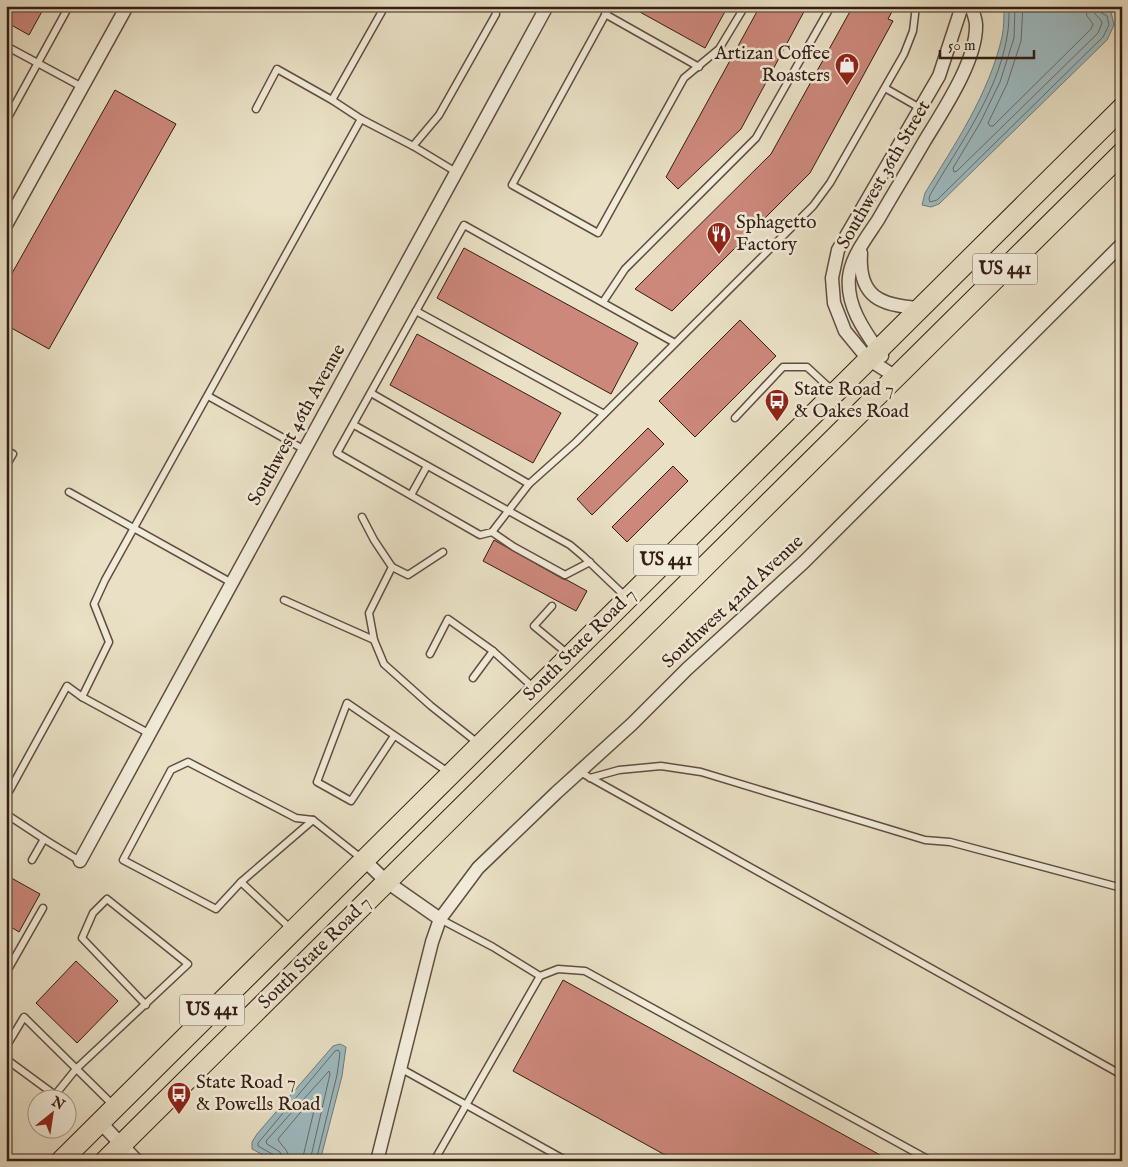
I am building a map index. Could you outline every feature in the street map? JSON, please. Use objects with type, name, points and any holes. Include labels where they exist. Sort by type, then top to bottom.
[{"type":"main road","name":"South State Road 7","points":[[60,1161],[1122,108]]},
{"type":"main road","name":"South State Road 7","points":[[105,1161],[1122,153]]},
{"type":"main road","points":[[616,654],[626,636],[630,622],[630,609],[627,598]]},
{"type":"street","points":[[6,225],[127,6]]},
{"type":"street","name":"Southwest 46th Avenue","points":[[80,860],[547,6]]},
{"type":"street","name":"Southwest 36th Street","points":[[896,377],[845,331],[834,303],[832,278],[838,250],[939,76],[962,6]]},
{"type":"street","name":"Southwest 36th Street","points":[[873,355],[854,310],[849,278],[852,266],[952,95],[964,70],[972,47],[976,24],[971,6]]},
{"type":"street","points":[[920,108],[924,118],[924,143]]},
{"type":"street","name":"Southwest 42nd Avenue","points":[[377,1161],[432,942],[440,919],[478,868],[585,775],[687,669],[804,562],[1122,244]]},
{"type":"street","points":[[861,248],[860,269],[862,280],[868,290],[887,303],[903,307],[920,308]]},
{"type":"street","points":[[364,860],[386,882],[440,919]]},
{"type":"street","points":[[100,1122],[137,1161]]},
{"type":"lane","points":[[6,121],[70,6]]},
{"type":"lane","points":[[332,100],[385,6]]},
{"type":"lane","points":[[413,146],[439,115],[496,14],[494,6]]},
{"type":"lane","points":[[610,6],[512,185],[598,233],[684,78],[719,49],[745,6]]},
{"type":"lane","points":[[602,302],[625,269],[756,138],[831,6]]},
{"type":"lane","points":[[675,342],[464,225],[337,453],[480,535],[492,532],[529,484],[576,442],[822,196],[904,54],[913,31],[916,6]]},
{"type":"lane","points":[[604,14],[699,67]]},
{"type":"lane","points":[[6,46],[82,87]]},
{"type":"lane","points":[[256,109],[277,69],[456,172]]},
{"type":"lane","points":[[884,88],[920,108]]},
{"type":"lane","points":[[82,697],[109,642],[94,604],[134,528],[361,119]]},
{"type":"lane","points":[[416,311],[604,414]]},
{"type":"lane","points":[[735,418],[783,367],[806,368],[835,392]]},
{"type":"lane","points":[[372,393],[529,484]]},
{"type":"lane","points":[[208,396],[305,450]]},
{"type":"lane","points":[[354,425],[570,546],[590,562],[627,598]]},
{"type":"lane","points":[[6,450],[13,454],[6,466]]},
{"type":"lane","points":[[411,495],[427,466]]},
{"type":"lane","points":[[69,492],[232,584]]},
{"type":"lane","points":[[362,517],[374,540],[392,567],[408,576],[443,552]]},
{"type":"lane","points":[[492,532],[514,547],[565,575],[590,562]]},
{"type":"lane","points":[[392,567],[369,613],[374,640],[384,664],[431,706],[480,744]]},
{"type":"lane","points":[[284,600],[374,640]]},
{"type":"lane","points":[[552,606],[534,626],[570,656]]},
{"type":"lane","points":[[430,654],[448,619],[493,651],[535,690]]},
{"type":"lane","points":[[473,678],[493,651]]},
{"type":"lane","points":[[6,797],[66,686],[82,697],[150,734]]},
{"type":"lane","points":[[394,736],[351,801],[317,782],[347,703],[451,774]]},
{"type":"lane","points":[[313,820],[241,882],[216,909],[123,860],[171,770],[188,762],[296,818],[313,820],[364,860]]},
{"type":"lane","points":[[585,775],[661,766],[701,772],[925,840],[950,842],[1122,888]]},
{"type":"lane","points":[[585,775],[1122,1075]]},
{"type":"lane","points":[[6,814],[44,840],[80,860]]},
{"type":"lane","points":[[32,860],[44,840]]},
{"type":"lane","points":[[241,882],[292,931]]},
{"type":"lane","points":[[6,1060],[55,1095],[76,1069],[146,1006],[188,964],[107,899],[92,913],[82,938],[146,1006]]},
{"type":"lane","points":[[6,973],[43,908]]},
{"type":"lane","points":[[440,919],[493,947],[540,976]]},
{"type":"lane","points":[[434,1161],[540,976],[558,969],[585,972],[931,1161]]},
{"type":"lane","points":[[6,1047],[24,1017],[115,1107]]},
{"type":"lane","points":[[400,1068],[566,1161]]},
{"type":"water","points":[[1004,6],[1100,6],[1111,12],[1114,25],[1107,40],[939,204],[931,207],[922,205],[925,193],[970,118],[989,79],[1002,37]]},
{"type":"water","points":[[340,1044],[346,1047],[342,1076],[320,1161],[274,1161],[252,1149],[252,1142],[257,1134],[333,1046]]},
{"type":"building","points":[[6,6],[45,6],[29,35],[6,22]]},
{"type":"building","points":[[629,6],[728,6],[705,48]]},
{"type":"building","points":[[760,6],[807,6],[741,129],[678,189],[666,177]]},
{"type":"building","points":[[853,6],[895,6],[888,19],[893,21],[810,173],[672,311],[635,289],[771,154]]},
{"type":"building","points":[[115,90],[176,124],[49,349],[6,325],[6,284]]},
{"type":"building","points":[[464,248],[638,343],[611,394],[437,298]]},
{"type":"building","points":[[740,320],[776,356],[695,437],[659,401]]},
{"type":"building","points":[[417,334],[561,413],[533,463],[390,385]]},
{"type":"building","points":[[648,428],[664,444],[592,515],[577,499]]},
{"type":"building","points":[[673,466],[688,481],[627,542],[612,527]]},
{"type":"building","points":[[494,540],[587,591],[576,611],[483,561]]},
{"type":"building","points":[[6,875],[40,894],[19,932],[6,924]]},
{"type":"building","points":[[76,961],[118,1001],[77,1043],[36,1003]]},
{"type":"building","points":[[563,980],[891,1161],[676,1161],[513,1071]]},
{"type":"place","name":"Artizan Coffee Roasters","points":[[847,86]]},
{"type":"place","name":"Sphagetto Factory","points":[[719,255]]},
{"type":"place","name":"State Road 7 & Oakes Road","points":[[777,422]]},
{"type":"place","name":"State Road 7 & Powells Road","points":[[179,1115]]}]
